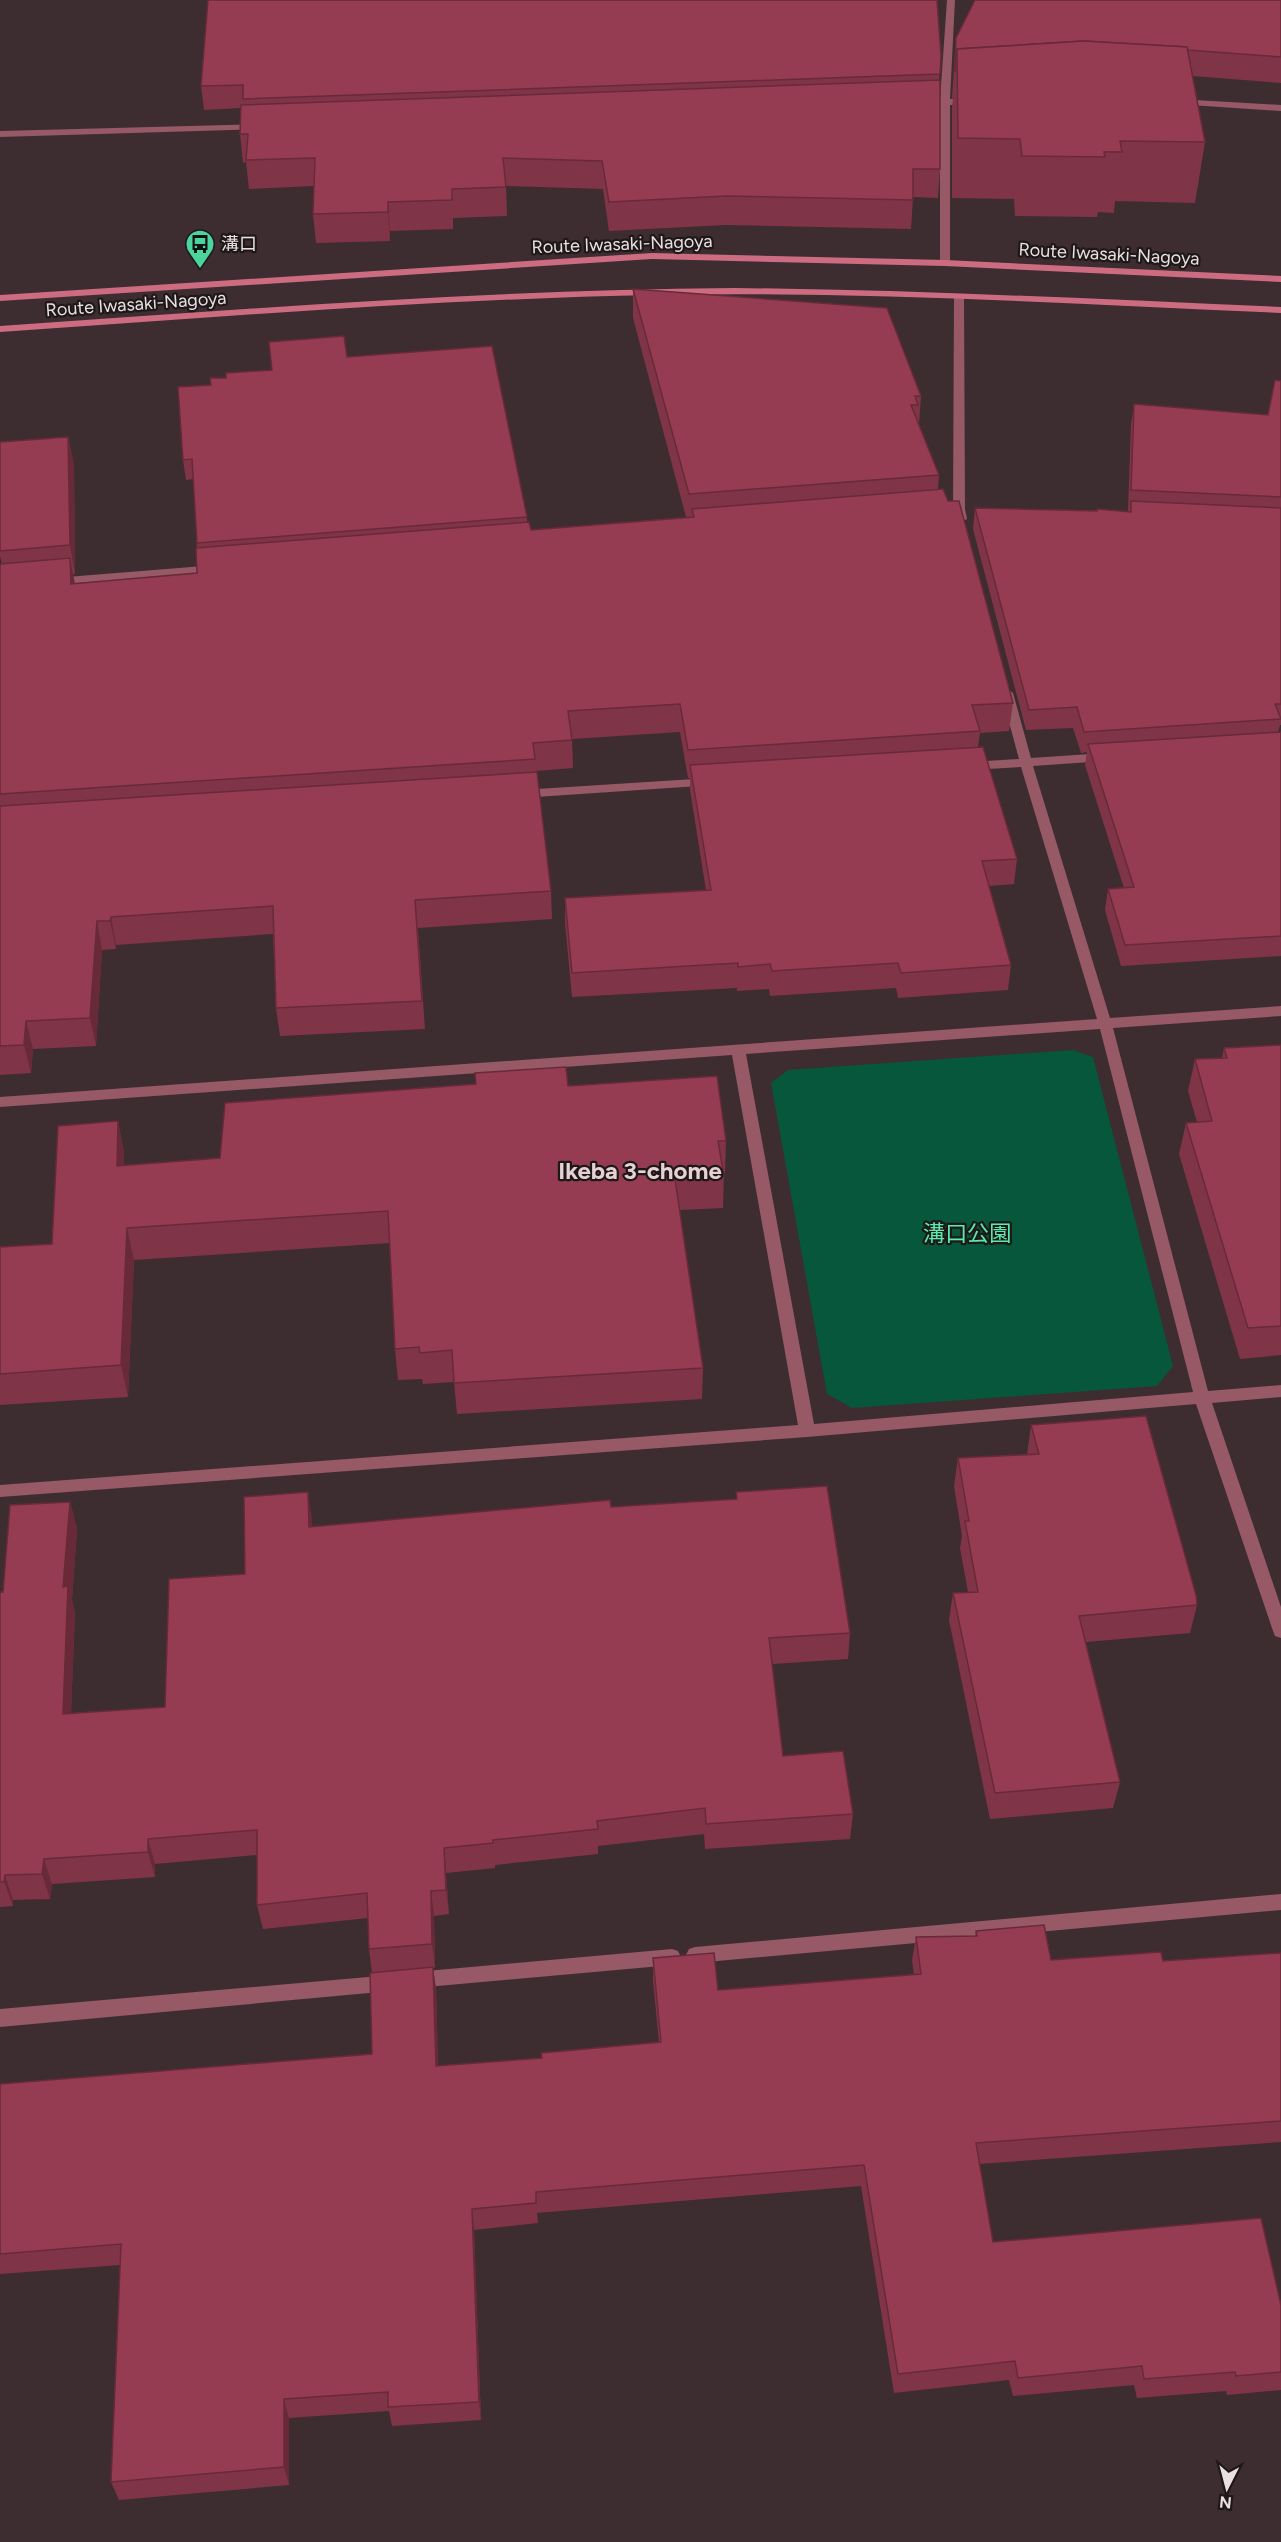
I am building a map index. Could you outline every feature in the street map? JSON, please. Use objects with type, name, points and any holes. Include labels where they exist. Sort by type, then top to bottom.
[{"type":"main road","name":"Route Iwasaki-Nagoya","points":[[0,298],[652,256],[945,263],[1281,279]]},
{"type":"main road","name":"Route Iwasaki-Nagoya","points":[[0,329],[434,300],[633,292],[849,292],[1281,310]]},
{"type":"street","points":[[945,263],[945,103],[951,0]]},
{"type":"street","points":[[910,104],[981,101]]},
{"type":"street","points":[[1167,101],[1281,108]]},
{"type":"street","points":[[0,134],[269,127]]},
{"type":"street","points":[[959,297],[958,509],[965,532]]},
{"type":"street","points":[[47,582],[225,568]]},
{"type":"street","points":[[1004,682],[1105,1023],[1202,1398],[1281,1632]]},
{"type":"street","points":[[954,767],[1119,756]]},
{"type":"street","points":[[513,795],[728,781]]},
{"type":"street","points":[[0,1102],[1281,1011]]},
{"type":"street","points":[[738,1050],[807,1431]]},
{"type":"street","points":[[0,1491],[807,1431],[1281,1391]]},
{"type":"street","points":[[0,2018],[1281,1902]]},
{"type":"green space","name":"溝口公園","points":[[1073,1050],[1093,1057],[1173,1366],[1157,1386],[852,1408],[827,1394],[771,1083],[788,1070]]},
{"type":"building","points":[[208,0],[937,0],[940,74],[243,99],[243,85],[201,86]]},
{"type":"building","points":[[975,0],[1281,0],[1281,57],[1188,50],[1187,47],[1084,41],[957,49],[955,72],[956,38]]},
{"type":"building","points":[[1084,41],[1187,47],[1205,142],[1120,141],[1122,152],[1104,152],[1105,157],[1022,156],[1020,139],[958,138],[957,49]]},
{"type":"building","points":[[940,80],[940,169],[913,169],[913,200],[726,196],[609,202],[602,161],[503,158],[506,187],[452,189],[452,200],[388,202],[388,212],[313,214],[315,158],[246,160],[248,134],[240,134],[241,105]]},
{"type":"building","points":[[633,289],[887,308],[921,396],[915,396],[918,405],[911,405],[939,475],[689,494]]},
{"type":"building","points":[[344,336],[347,357],[492,346],[527,517],[197,543],[192,459],[183,460],[178,387],[211,385],[210,378],[226,378],[226,373],[272,370],[269,342]]},
{"type":"building","points":[[1275,380],[1281,381],[1281,497],[1131,490],[1134,404],[1268,415]]},
{"type":"building","points":[[68,437],[70,545],[0,551],[0,442]]},
{"type":"building","points":[[943,489],[948,501],[959,501],[1013,703],[972,705],[980,731],[688,750],[680,704],[568,711],[572,740],[533,743],[535,759],[0,794],[0,564],[70,558],[71,584],[197,573],[196,548],[529,522],[531,530],[694,517],[692,509]]},
{"type":"building","points":[[1131,501],[1281,508],[1281,704],[1275,704],[1281,719],[1084,732],[1077,707],[1029,710],[975,508],[1097,511],[1097,509],[1131,512]]},
{"type":"building","points":[[1281,732],[1281,936],[1125,945],[1108,889],[1134,887],[1088,744]]},
{"type":"building","points":[[983,747],[1017,859],[982,861],[1011,965],[901,973],[898,963],[772,971],[770,964],[738,967],[738,963],[572,973],[565,898],[711,890],[690,765]]},
{"type":"building","points":[[537,772],[551,891],[415,900],[422,1001],[276,1008],[273,906],[111,917],[110,921],[97,921],[90,1018],[26,1021],[24,1045],[0,1046],[0,806]]},
{"type":"building","points":[[1281,1045],[1281,1326],[1248,1328],[1186,1123],[1212,1121],[1195,1059],[1227,1058],[1224,1048]]},
{"type":"building","points":[[566,1067],[568,1086],[717,1076],[726,1141],[718,1141],[724,1176],[675,1179],[703,1368],[454,1383],[452,1350],[420,1353],[419,1347],[395,1349],[388,1211],[127,1228],[121,1365],[0,1374],[0,1247],[52,1244],[58,1126],[118,1121],[117,1166],[220,1158],[225,1103],[476,1084],[475,1073]]},
{"type":"building","points":[[1146,1416],[1197,1605],[1079,1616],[1120,1782],[995,1793],[953,1593],[978,1592],[965,1521],[969,1521],[958,1458],[1039,1454],[1031,1425]]},
{"type":"building","points":[[827,1486],[850,1633],[769,1638],[783,1756],[843,1751],[853,1814],[706,1824],[705,1808],[597,1821],[598,1829],[493,1840],[493,1843],[444,1848],[446,1890],[431,1891],[432,1944],[369,1949],[367,1893],[257,1905],[257,1830],[148,1839],[148,1852],[44,1859],[42,1874],[5,1875],[4,1882],[0,1882],[0,1592],[3,1592],[10,1505],[70,1502],[63,1587],[68,1586],[63,1714],[165,1707],[169,1579],[245,1574],[244,1497],[308,1492],[309,1527],[610,1500],[611,1507],[737,1499],[736,1492]]},
{"type":"building","points":[[1044,1925],[1051,1960],[1161,1952],[1163,1961],[1281,1953],[1281,2121],[976,2143],[993,2242],[1261,2218],[1281,2305],[1281,2372],[1236,2376],[1235,2372],[1144,2379],[1142,2366],[1018,2378],[1015,2361],[898,2374],[864,2165],[536,2192],[536,2203],[472,2209],[479,2402],[388,2407],[388,2392],[284,2399],[284,2467],[111,2482],[121,2244],[0,2254],[0,2084],[372,2054],[370,1973],[433,1967],[436,2066],[542,2058],[541,2053],[661,2042],[653,1958],[714,1953],[718,1990],[921,1974],[916,1937],[977,1936],[976,1931]]},
{"type":"place","name":"溝口","points":[[200,270]]},
{"type":"district","name":"Ikeba 3-chome","points":[[640,1171]]}]
